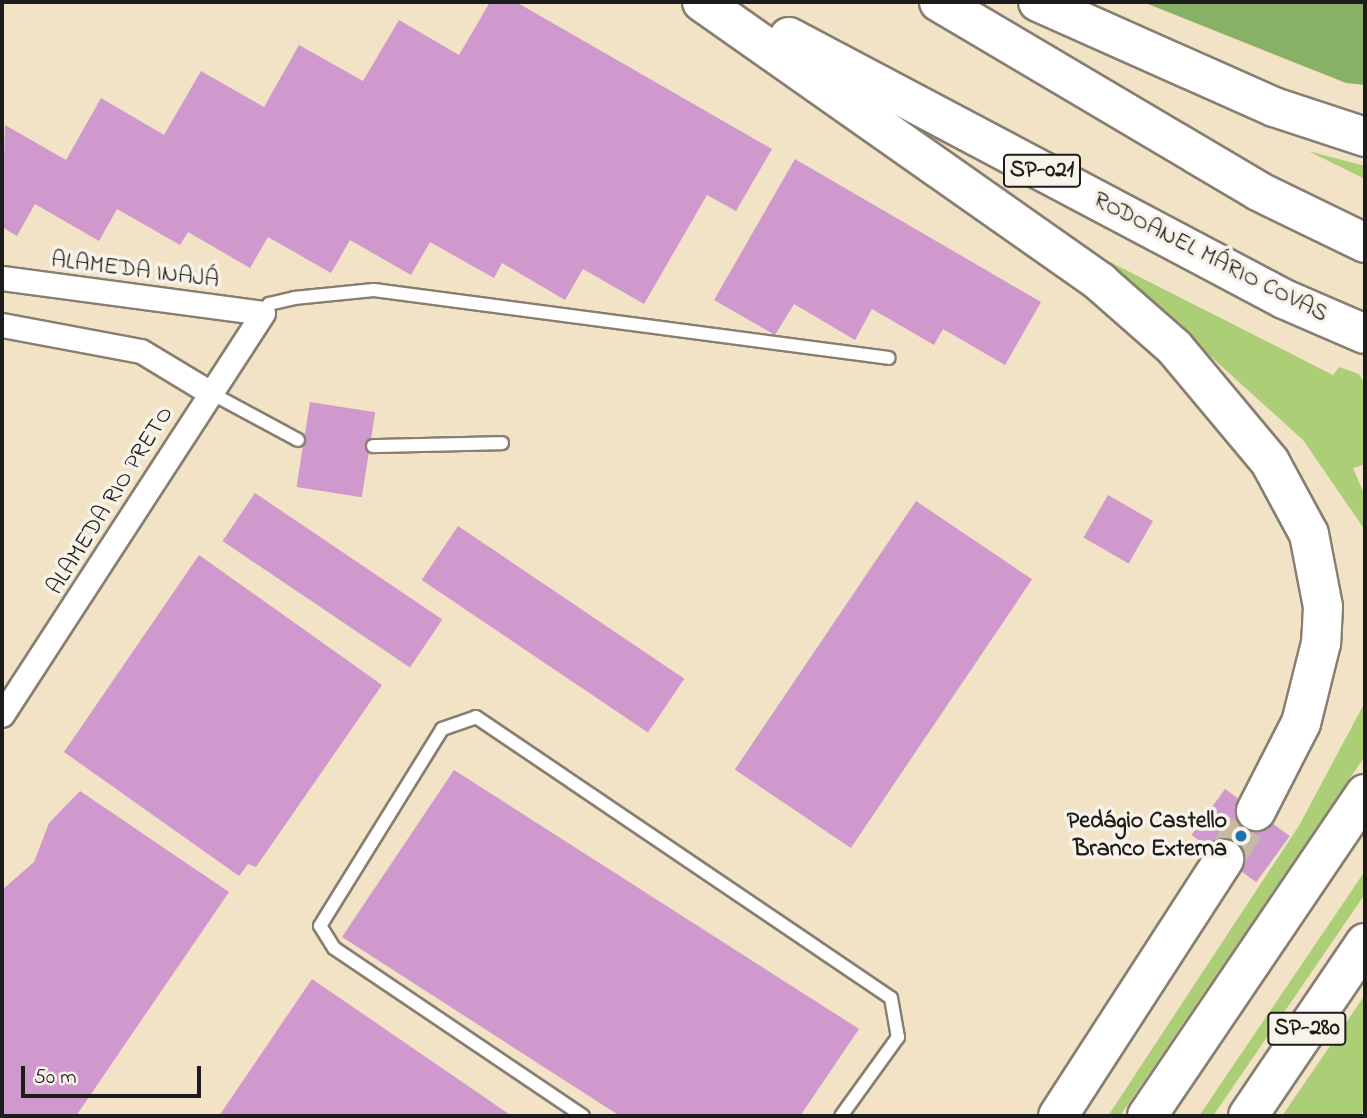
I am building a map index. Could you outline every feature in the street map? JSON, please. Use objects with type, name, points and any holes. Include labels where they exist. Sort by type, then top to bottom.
[{"type":"highway","points":[[702,2],[1100,282],[1174,346],[1270,462],[1309,534],[1322,607],[1321,643],[1301,723],[1256,811]]},
{"type":"highway","name":"RODOANEL MÁRIO COVAS","points":[[722,2],[1284,299],[1365,334]]},
{"type":"highway","points":[[939,2],[1258,191],[1365,243]]},
{"type":"highway","points":[[1038,2],[1274,107],[1365,137]]},
{"type":"highway","points":[[1147,1116],[1365,794]]},
{"type":"highway","points":[[1058,1116],[1224,859]]},
{"type":"highway","name":"SP-280","points":[[1248,1116],[1365,943]]},
{"type":"street","name":"ALAMEDA INAJÁ","points":[[2,278],[262,313]]},
{"type":"street","name":"ALAMEDA RIO PRETO","points":[[2,715],[76,608],[209,392],[262,313]]},
{"type":"street","points":[[2,325],[141,351],[209,392]]},
{"type":"lane","points":[[262,313],[269,304],[294,298],[374,290],[889,358]]},
{"type":"lane","points":[[209,392],[298,440]]},
{"type":"lane","points":[[373,446],[502,443]]},
{"type":"lane","points":[[583,1116],[334,948],[320,926],[442,729],[476,717],[891,998],[898,1037],[841,1116]]},
{"type":"green space","points":[[1143,2],[1365,2],[1365,85],[1346,83]]},
{"type":"green space","points":[[1308,151],[1365,166],[1365,179]]},
{"type":"green space","points":[[1102,258],[1333,375],[1339,367],[1359,374],[1365,384],[1365,464],[1353,468],[1365,496],[1365,530],[1303,440]]},
{"type":"green space","points":[[1365,702],[1365,756],[1120,1116],[1108,1116],[1300,824]]},
{"type":"green space","points":[[1365,871],[1365,894],[1213,1116],[1199,1116]]},
{"type":"green space","points":[[1365,995],[1365,1108],[1360,1116],[1282,1116]]},
{"type":"building","points":[[490,2],[516,2],[772,149],[736,211],[707,195],[644,304],[583,269],[565,300],[502,263],[494,278],[430,242],[411,275],[350,240],[331,273],[268,237],[250,268],[188,232],[180,245],[117,209],[99,241],[35,204],[17,236],[2,227],[5,125],[66,160],[101,98],[164,135],[201,71],[264,107],[299,45],[363,81],[399,20],[459,55]]},
{"type":"building","points":[[795,159],[1041,302],[1005,365],[943,329],[934,345],[872,309],[855,340],[794,304],[775,335],[714,300]]},
{"type":"building","points":[[310,402],[375,412],[362,497],[297,487]]},
{"type":"building","points":[[255,493],[442,619],[410,667],[223,541]]},
{"type":"building","points":[[1108,495],[1153,521],[1129,563],[1084,537]]},
{"type":"building","points":[[916,501],[1032,579],[851,848],[735,770]]},
{"type":"building","points":[[458,526],[684,679],[648,733],[422,580]]},
{"type":"building","points":[[199,555],[382,685],[256,867],[248,864],[239,876],[64,752]]},
{"type":"building","points":[[454,770],[859,1029],[800,1116],[620,1116],[342,937]]},
{"type":"building","name":"Pedágio Castello Branco Externa","points":[[1225,789],[1290,836],[1256,882],[1191,835]]},
{"type":"building","points":[[80,791],[229,892],[76,1116],[2,1116],[2,890],[34,862],[49,823]]},
{"type":"building","points":[[312,979],[512,1116],[219,1116]]},
{"type":"tunnel","points":[[1224,859],[1256,811]]},
{"type":"place","name":"Pedágio Castello Branco Externa","points":[[1241,836]]}]
